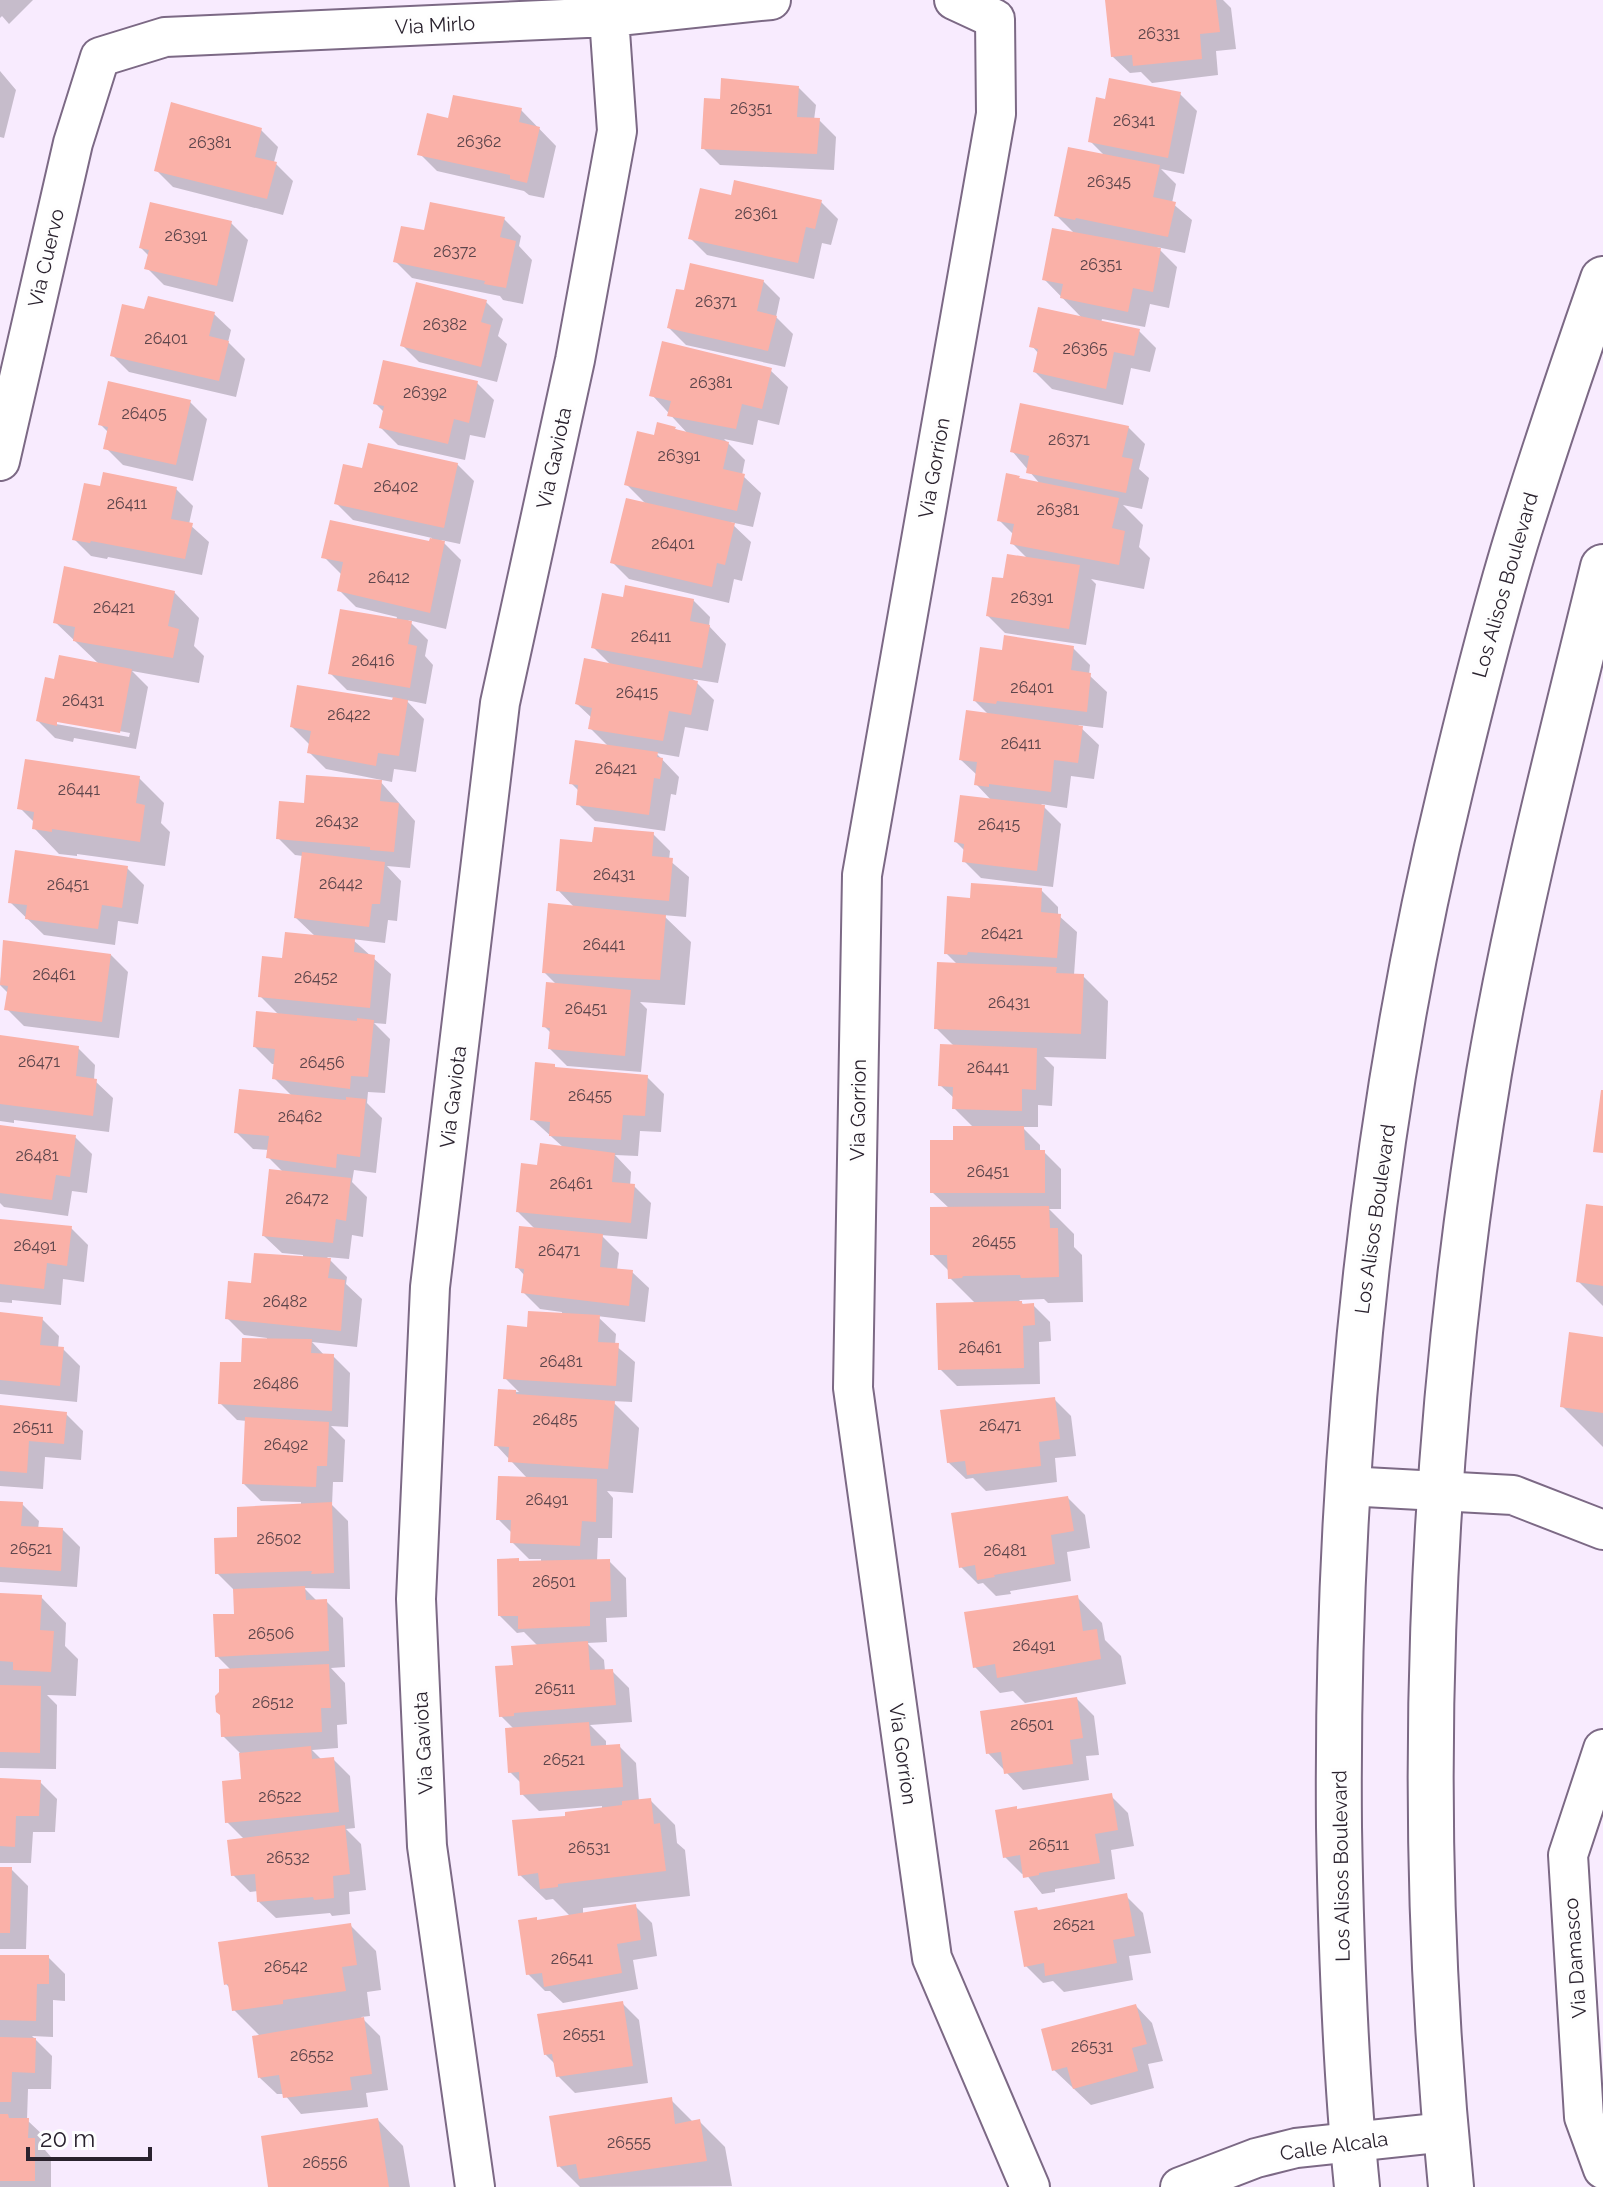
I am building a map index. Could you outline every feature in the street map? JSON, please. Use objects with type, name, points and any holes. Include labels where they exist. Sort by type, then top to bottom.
[{"type":"main road","name":"Los Alisos Boulevard","points":[[1357,2187],[1352,2142],[1340,1891],[1338,1737],[1346,1486],[1360,1333],[1385,1139],[1412,973],[1449,797],[1518,533],[1603,279]]},
{"type":"main road","points":[[1451,2187],[1432,1900],[1432,1698],[1440,1491],[1474,1173],[1490,1072],[1532,853],[1603,567]]},
{"type":"street","name":"Via Mirlo","points":[[100,57],[165,37],[609,17],[771,0]]},
{"type":"street","name":"Via Gorrion","points":[[954,0],[995,19],[996,114],[862,875],[853,1388],[932,1958],[1030,2187]]},
{"type":"street","name":"Via Gaviota","points":[[475,2187],[427,1846],[416,1599],[430,1287],[500,703],[575,360],[617,131],[609,17]]},
{"type":"street","name":"Via Cuervo","points":[[0,461],[73,143],[100,57]]},
{"type":"street","points":[[1346,1486],[1513,1495],[1603,1530]]},
{"type":"street","name":"Via Damasco","points":[[1603,1749],[1568,1855],[1584,2117],[1603,2169]]},
{"type":"street","name":"Calle Alcala","points":[[1180,2187],[1256,2158],[1296,2148],[1446,2132]]},
{"type":"building","points":[[1105,0],[1216,0],[1220,32],[1200,34],[1202,59],[1133,66],[1132,55],[1111,57]]},
{"type":"building","points":[[721,78],[799,86],[797,117],[820,118],[817,154],[701,149],[704,98],[720,99]]},
{"type":"building","points":[[1109,78],[1181,92],[1168,158],[1088,142],[1096,97],[1105,99]]},
{"type":"building","points":[[453,95],[522,108],[519,122],[540,127],[527,183],[510,179],[510,175],[417,155],[427,113],[448,118]]},
{"type":"building","points":[[171,102],[262,128],[255,157],[277,162],[267,199],[154,171]]},
{"type":"building","points":[[1068,147],[1160,165],[1153,197],[1176,202],[1168,237],[1054,216]]},
{"type":"building","points":[[734,180],[822,200],[815,229],[806,227],[798,263],[688,239],[700,188],[731,195]]},
{"type":"building","points":[[150,202],[232,221],[217,286],[144,269],[149,250],[139,248]]},
{"type":"building","points":[[430,202],[505,217],[500,237],[516,241],[506,288],[393,262],[401,226],[424,230]]},
{"type":"building","points":[[1052,228],[1161,248],[1153,292],[1133,288],[1128,312],[1060,298],[1063,284],[1042,280]]},
{"type":"building","points":[[690,263],[764,280],[757,311],[777,316],[768,351],[667,328],[676,289],[684,290]]},
{"type":"building","points":[[416,282],[487,300],[481,322],[491,325],[481,367],[400,346]]},
{"type":"building","points":[[148,296],[215,312],[209,336],[229,341],[219,381],[110,356],[122,304],[144,309]]},
{"type":"building","points":[[1038,307],[1140,329],[1134,356],[1114,352],[1106,389],[1033,372],[1038,349],[1029,347]]},
{"type":"building","points":[[662,341],[772,368],[762,409],[742,404],[736,429],[667,416],[671,401],[649,396]]},
{"type":"building","points":[[383,360],[478,381],[469,423],[454,419],[448,444],[379,428],[384,406],[373,404]]},
{"type":"building","points":[[108,381],[191,400],[176,465],[103,449],[108,427],[98,425]]},
{"type":"building","points":[[1020,403],[1129,426],[1122,457],[1133,459],[1126,493],[1026,473],[1029,456],[1010,452]]},
{"type":"building","points":[[657,422],[729,442],[723,469],[745,474],[737,511],[624,485],[637,431],[654,435]]},
{"type":"building","points":[[368,443],[458,463],[444,528],[334,504],[343,464],[362,468]]},
{"type":"building","points":[[103,472],[177,487],[171,519],[193,523],[185,559],[72,540],[84,483],[100,486]]},
{"type":"building","points":[[1006,473],[1119,498],[1112,528],[1125,531],[1119,565],[1010,544],[1014,524],[997,521]]},
{"type":"building","points":[[626,498],[735,523],[725,565],[717,563],[712,587],[610,563]]},
{"type":"building","points":[[330,520],[429,541],[430,538],[445,541],[430,613],[337,591],[343,562],[321,558]]},
{"type":"building","points":[[1007,554],[1080,565],[1069,629],[986,616],[992,577],[1003,578]]},
{"type":"building","points":[[64,566],[175,591],[168,626],[179,629],[173,658],[73,641],[75,627],[53,623]]},
{"type":"building","points":[[625,585],[694,599],[690,621],[710,625],[702,668],[591,648],[602,593],[623,597]]},
{"type":"building","points":[[340,609],[412,621],[408,644],[417,646],[410,688],[328,674]]},
{"type":"building","points":[[1004,635],[1074,646],[1071,670],[1091,673],[1087,712],[973,701],[980,647],[1002,650]]},
{"type":"building","points":[[59,655],[132,669],[120,733],[36,721],[45,677],[54,679]]},
{"type":"building","points":[[584,658],[698,681],[691,715],[669,711],[663,741],[588,729],[592,708],[575,704]]},
{"type":"building","points":[[297,685],[408,700],[399,756],[378,753],[376,766],[307,753],[311,731],[290,727]]},
{"type":"building","points":[[966,710],[1083,726],[1078,763],[1054,760],[1051,792],[974,785],[977,762],[959,760]]},
{"type":"building","points":[[575,740],[658,752],[657,757],[663,758],[660,779],[654,778],[649,815],[576,805],[578,785],[569,784]]},
{"type":"building","points":[[25,759],[140,776],[136,803],[145,805],[140,842],[32,829],[34,812],[17,809]]},
{"type":"building","points":[[306,775],[382,780],[380,801],[399,803],[394,852],[276,839],[279,801],[304,803]]},
{"type":"building","points":[[960,795],[1045,805],[1037,871],[962,862],[964,844],[954,842]]},
{"type":"building","points":[[594,827],[654,832],[652,856],[673,858],[669,901],[556,891],[560,839],[592,842]]},
{"type":"building","points":[[15,850],[128,866],[122,908],[102,905],[98,929],[25,919],[27,905],[8,903]]},
{"type":"building","points":[[302,852],[385,862],[380,904],[372,904],[369,927],[294,918]]},
{"type":"building","points":[[971,883],[1042,888],[1041,912],[1061,914],[1057,958],[968,952],[967,955],[944,954],[947,896],[970,898]]},
{"type":"building","points":[[548,903],[666,915],[660,980],[542,973]]},
{"type":"building","points":[[285,932],[355,939],[354,952],[375,955],[370,1008],[258,997],[262,956],[282,958]]},
{"type":"building","points":[[3,940],[111,954],[102,1022],[4,1010],[8,986],[0,985]]},
{"type":"building","points":[[937,962],[1057,967],[1056,973],[1084,974],[1081,1034],[934,1029]]},
{"type":"building","points":[[546,982],[631,990],[625,1056],[548,1049],[550,1028],[542,1027]]},
{"type":"building","points":[[256,1011],[374,1020],[368,1077],[351,1076],[350,1089],[272,1079],[275,1049],[253,1047]]},
{"type":"building","points":[[0,1035],[79,1046],[76,1076],[97,1079],[93,1116],[0,1104]]},
{"type":"building","points":[[940,1044],[1037,1048],[1036,1090],[1022,1089],[1022,1111],[952,1109],[953,1087],[938,1086]]},
{"type":"building","points":[[535,1062],[555,1064],[555,1067],[648,1075],[645,1116],[623,1115],[621,1140],[549,1136],[550,1122],[530,1120]]},
{"type":"building","points":[[239,1089],[346,1100],[346,1097],[366,1099],[360,1157],[337,1154],[336,1168],[266,1158],[269,1136],[234,1133]]},
{"type":"building","points":[[1603,1090],[1603,1153],[1593,1152]]},
{"type":"building","points":[[0,1125],[76,1135],[70,1177],[56,1175],[52,1200],[0,1193]]},
{"type":"building","points":[[953,1126],[1024,1126],[1025,1150],[1045,1150],[1045,1193],[930,1193],[930,1140],[953,1140]]},
{"type":"building","points":[[540,1143],[615,1153],[612,1182],[635,1184],[631,1223],[516,1212],[521,1163],[537,1165]]},
{"type":"building","points":[[269,1169],[351,1178],[346,1221],[336,1219],[333,1243],[262,1236]]},
{"type":"building","points":[[1586,1204],[1603,1206],[1603,1286],[1576,1282]]},
{"type":"building","points":[[1049,1206],[1050,1228],[1058,1228],[1059,1277],[963,1276],[948,1279],[947,1255],[930,1255],[930,1207]]},
{"type":"building","points":[[0,1219],[72,1226],[67,1266],[47,1263],[44,1289],[0,1284]]},
{"type":"building","points":[[519,1226],[603,1234],[600,1267],[633,1270],[629,1306],[521,1293],[524,1269],[515,1268]]},
{"type":"building","points":[[254,1253],[331,1258],[328,1278],[345,1280],[341,1331],[225,1319],[228,1281],[251,1283]]},
{"type":"building","points":[[1022,1301],[1022,1304],[1034,1303],[1035,1325],[1023,1326],[1024,1368],[938,1370],[936,1303]]},
{"type":"building","points":[[528,1311],[600,1315],[598,1342],[619,1343],[616,1386],[503,1379],[507,1325],[527,1327]]},
{"type":"building","points":[[0,1312],[43,1317],[40,1345],[64,1347],[60,1386],[0,1380]]},
{"type":"building","points":[[1569,1332],[1603,1337],[1603,1413],[1560,1407]]},
{"type":"building","points":[[242,1338],[312,1339],[311,1353],[334,1354],[332,1411],[218,1404],[220,1362],[241,1362]]},
{"type":"building","points":[[498,1389],[516,1390],[516,1394],[615,1401],[608,1469],[508,1462],[509,1447],[494,1446]]},
{"type":"building","points":[[1055,1397],[1060,1439],[1039,1442],[1041,1466],[967,1475],[965,1461],[947,1463],[940,1410]]},
{"type":"building","points":[[0,1405],[67,1412],[64,1444],[29,1441],[27,1473],[0,1471]]},
{"type":"building","points":[[245,1417],[329,1422],[327,1466],[317,1466],[316,1487],[242,1484]]},
{"type":"building","points":[[498,1476],[597,1479],[596,1522],[582,1521],[580,1546],[510,1543],[511,1520],[496,1520]]},
{"type":"building","points":[[1068,1496],[1074,1531],[1051,1535],[1055,1564],[977,1580],[975,1565],[959,1568],[951,1513]]},
{"type":"building","points":[[0,1501],[23,1502],[21,1526],[63,1528],[61,1571],[0,1567]]},
{"type":"building","points":[[332,1502],[334,1573],[215,1574],[214,1538],[237,1537],[237,1507]]},
{"type":"building","points":[[519,1558],[519,1561],[610,1559],[611,1601],[590,1602],[590,1626],[518,1629],[518,1616],[498,1616],[497,1559]]},
{"type":"building","points":[[305,1586],[306,1600],[327,1599],[329,1651],[215,1657],[213,1614],[234,1614],[233,1589]]},
{"type":"building","points":[[0,1593],[42,1595],[40,1630],[54,1631],[51,1672],[13,1670],[13,1662],[0,1661]]},
{"type":"building","points":[[1078,1595],[1083,1631],[1097,1629],[1101,1659],[997,1678],[995,1664],[973,1668],[964,1612]]},
{"type":"building","points":[[588,1641],[590,1670],[613,1669],[616,1705],[514,1713],[514,1716],[499,1717],[495,1666],[513,1665],[511,1646]]},
{"type":"building","points":[[329,1664],[331,1708],[321,1708],[322,1732],[221,1737],[215,1696],[219,1692],[219,1669]]},
{"type":"building","points":[[0,1685],[41,1686],[40,1753],[0,1752]]},
{"type":"building","points":[[1077,1697],[1083,1738],[1070,1740],[1073,1764],[1004,1774],[1001,1752],[986,1754],[980,1711]]},
{"type":"building","points":[[589,1722],[591,1746],[620,1744],[623,1787],[520,1795],[519,1772],[508,1773],[505,1728]]},
{"type":"building","points":[[311,1746],[312,1759],[334,1757],[339,1812],[225,1823],[222,1781],[241,1779],[239,1753]]},
{"type":"building","points":[[0,1778],[41,1780],[39,1816],[16,1816],[15,1847],[0,1846]]},
{"type":"building","points":[[1112,1793],[1118,1830],[1095,1834],[1100,1863],[1023,1878],[1020,1855],[1003,1858],[995,1810]]},
{"type":"building","points":[[651,1798],[654,1824],[660,1823],[666,1871],[558,1884],[558,1887],[540,1889],[538,1873],[518,1876],[512,1820],[565,1816],[565,1812]]},
{"type":"building","points":[[345,1825],[350,1874],[333,1876],[334,1898],[257,1902],[255,1874],[231,1876],[227,1840]]},
{"type":"building","points":[[0,1867],[12,1867],[10,1933],[0,1933]]},
{"type":"building","points":[[1127,1893],[1135,1936],[1113,1940],[1117,1963],[1045,1976],[1044,1963],[1024,1967],[1014,1911],[1037,1907],[1038,1910]]},
{"type":"building","points":[[636,1904],[641,1940],[617,1944],[622,1973],[544,1987],[542,1973],[526,1975],[518,1920],[537,1917],[537,1920]]},
{"type":"building","points":[[351,1923],[357,1965],[342,1967],[346,1991],[232,2011],[228,1984],[224,1985],[218,1942]]},
{"type":"building","points":[[0,1955],[49,1955],[49,1984],[37,1984],[36,2021],[0,2020]]},
{"type":"building","points":[[623,2001],[633,2066],[556,2077],[552,2054],[544,2055],[537,2014]]},
{"type":"building","points":[[1136,2004],[1147,2044],[1132,2048],[1138,2071],[1073,2089],[1067,2067],[1052,2071],[1041,2029]]},
{"type":"building","points":[[364,2017],[372,2074],[350,2077],[352,2090],[283,2098],[279,2075],[258,2078],[252,2036]]},
{"type":"building","points":[[0,2037],[36,2038],[35,2073],[12,2072],[11,2102],[0,2102]]},
{"type":"building","points":[[672,2097],[675,2124],[700,2119],[707,2161],[579,2179],[576,2164],[557,2167],[549,2116]]},
{"type":"building","points":[[0,2114],[8,2114],[9,2118],[29,2118],[28,2138],[35,2138],[35,2181],[0,2181]]},
{"type":"building","points":[[378,2118],[389,2187],[268,2187],[261,2136]]}]
